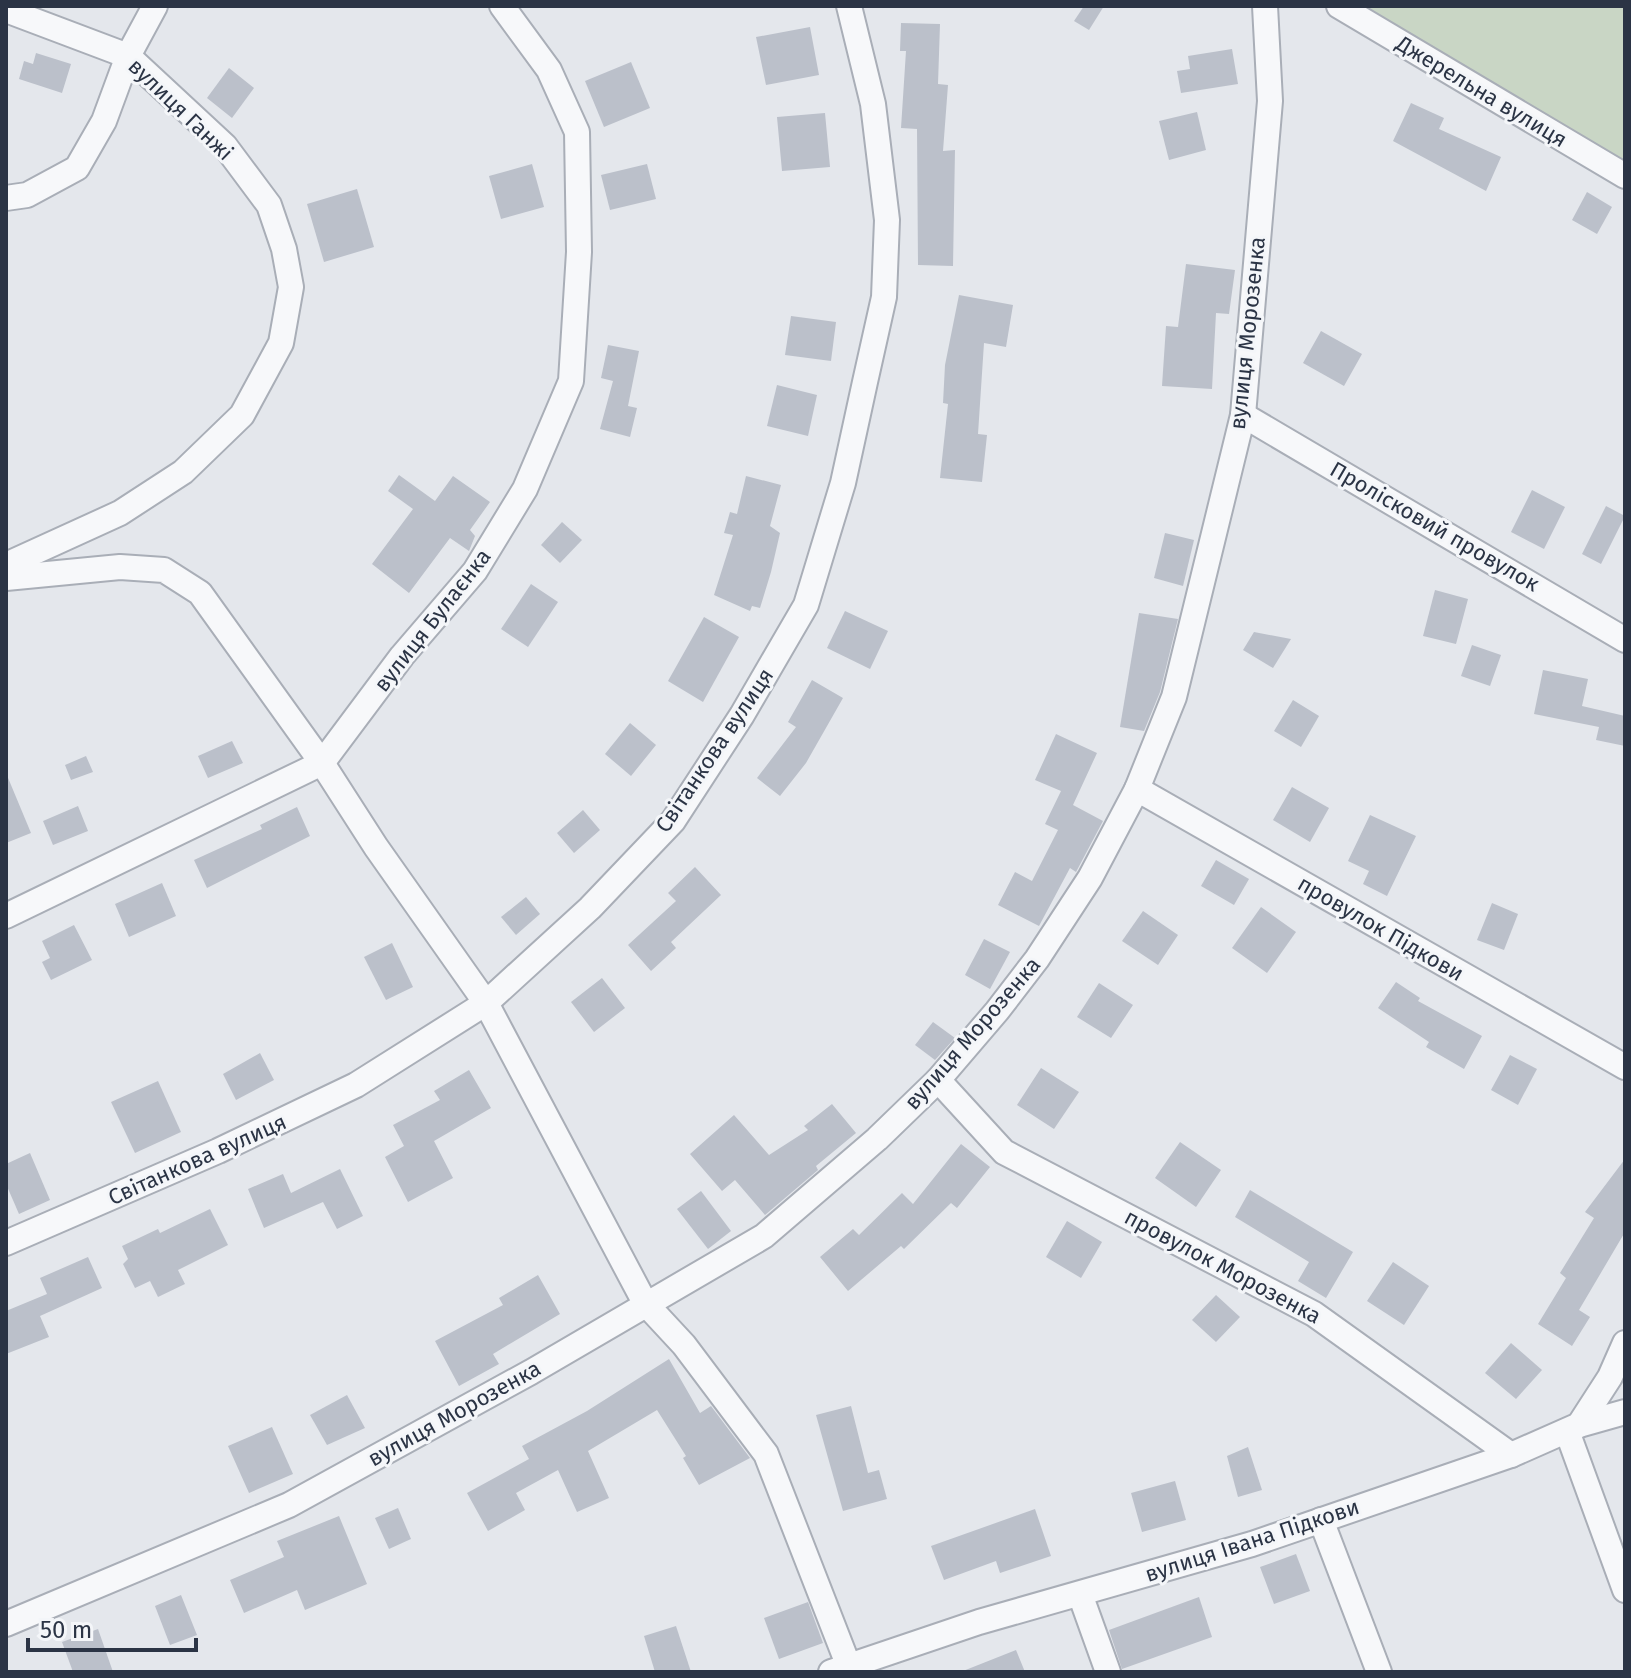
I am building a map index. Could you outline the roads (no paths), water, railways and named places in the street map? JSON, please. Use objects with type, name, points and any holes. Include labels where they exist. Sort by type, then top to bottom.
[{"type":"street","points":[[6,198],[27,195],[77,168],[104,121],[128,56],[155,6]]},
{"type":"street","name":"вулиця Булаєнка","points":[[6,916],[322,763],[402,656],[475,571],[525,489],[571,381],[579,252],[577,132],[549,70],[502,6]]},
{"type":"street","name":"Світанкова вулиця","points":[[6,1243],[218,1151],[356,1085],[486,1003],[590,908],[673,821],[742,715],[806,605],[843,483],[884,297],[887,220],[884,178],[873,104],[849,6]]},
{"type":"street","name":"вулиця Морозенка","points":[[6,1624],[289,1505],[531,1372],[764,1236],[877,1139],[938,1080],[1037,959],[1090,878],[1137,789],[1174,697],[1243,415],[1270,101],[1265,6]]},
{"type":"street","name":"Джерельна вулиця","points":[[1339,6],[1625,176]]},
{"type":"street","name":"вулиця Ганжі","points":[[6,10],[128,56],[225,146],[269,205],[284,249],[291,287],[281,343],[242,415],[183,472],[120,513],[6,565]]},
{"type":"street","name":"Пролісковий провулок","points":[[1243,415],[1625,640]]},
{"type":"street","points":[[6,578],[120,567],[164,570],[200,593],[322,763],[376,847],[486,1003],[645,1303],[684,1345],[766,1454],[844,1670]]},
{"type":"street","name":"провулок Підкови","points":[[1137,789],[1625,1067]]},
{"type":"street","name":"провулок Морозенка","points":[[938,1080],[1004,1152],[1314,1314],[1511,1455]]},
{"type":"street","points":[[1625,1343],[1610,1377],[1573,1428],[1625,1590]]},
{"type":"street","name":"вулиця Івана Підкови","points":[[844,1670],[979,1622],[1252,1544],[1511,1455],[1573,1428],[1625,1412]]},
{"type":"street","points":[[1321,1520],[1379,1672]]},
{"type":"street","points":[[1080,1594],[1108,1672]]}]
